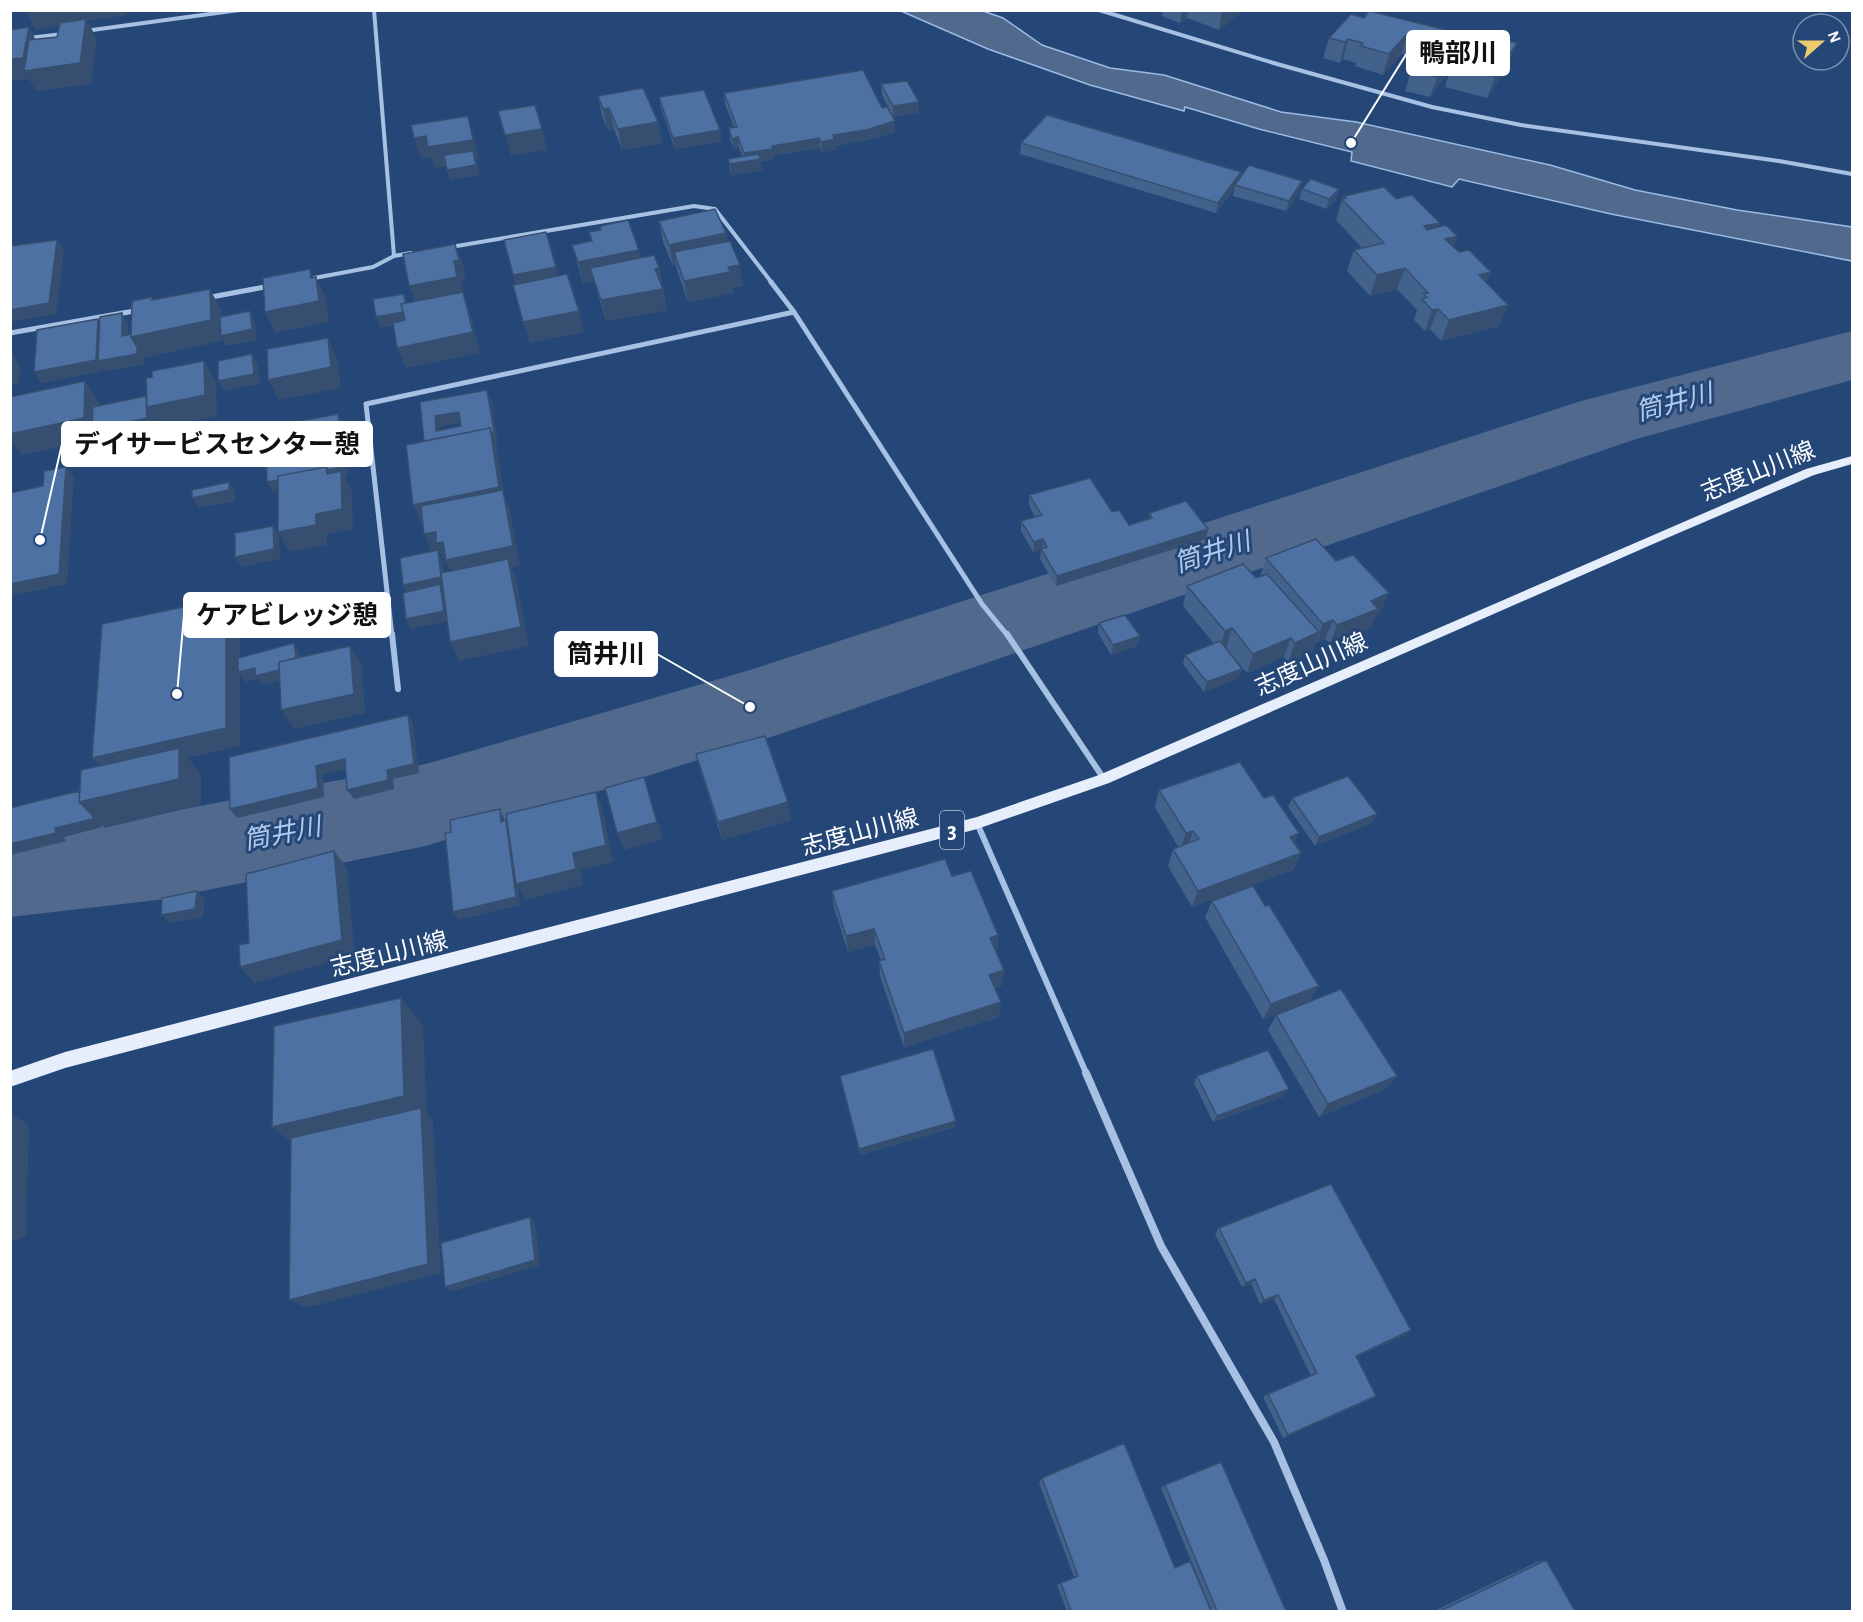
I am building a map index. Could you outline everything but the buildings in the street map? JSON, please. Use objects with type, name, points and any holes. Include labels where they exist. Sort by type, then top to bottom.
[{"type":"main road","name":"志度山川線","points":[[10,1079],[65,1060],[977,824],[1104,779],[1655,538],[1810,472],[1852,460]]},
{"type":"street","points":[[79,32],[239,10]]},
{"type":"street","points":[[374,10],[394,256]]},
{"type":"street","points":[[1099,10],[1277,64],[1432,107],[1521,125],[1779,161],[1852,174]]},
{"type":"street","points":[[22,39],[68,33]]},
{"type":"street","points":[[440,248],[694,206],[715,209],[794,312],[982,604],[1014,644],[1104,779]]},
{"type":"street","points":[[303,280],[373,267],[394,256],[417,252]]},
{"type":"street","points":[[198,299],[280,284]]},
{"type":"street","points":[[10,333],[151,308]]},
{"type":"street","points":[[398,689],[366,404],[794,312]]},
{"type":"street","points":[[977,824],[1161,1246],[1274,1442],[1343,1611]]},
{"type":"water","points":[[901,11],[983,11],[1003,18],[1042,45],[1110,68],[1164,75],[1281,112],[1356,122],[1550,165],[1635,190],[1737,210],[1852,227],[1852,261],[1611,214],[1459,179],[1452,187],[1351,161],[1352,152],[1259,129],[1185,107],[1184,111],[1090,85],[988,49]]},
{"type":"waterway","name":"筒井川","points":[[10,873],[157,857],[426,805],[750,707],[1609,420],[1852,355]]},
{"type":"place","name":"鴨部川","points":[[1351,143]]},
{"type":"place","name":"デイサービスセンター憩","points":[[40,540]]},
{"type":"place","name":"ケアビレッジ憩","points":[[177,694]]},
{"type":"place","name":"筒井川","points":[[750,707]]}]
